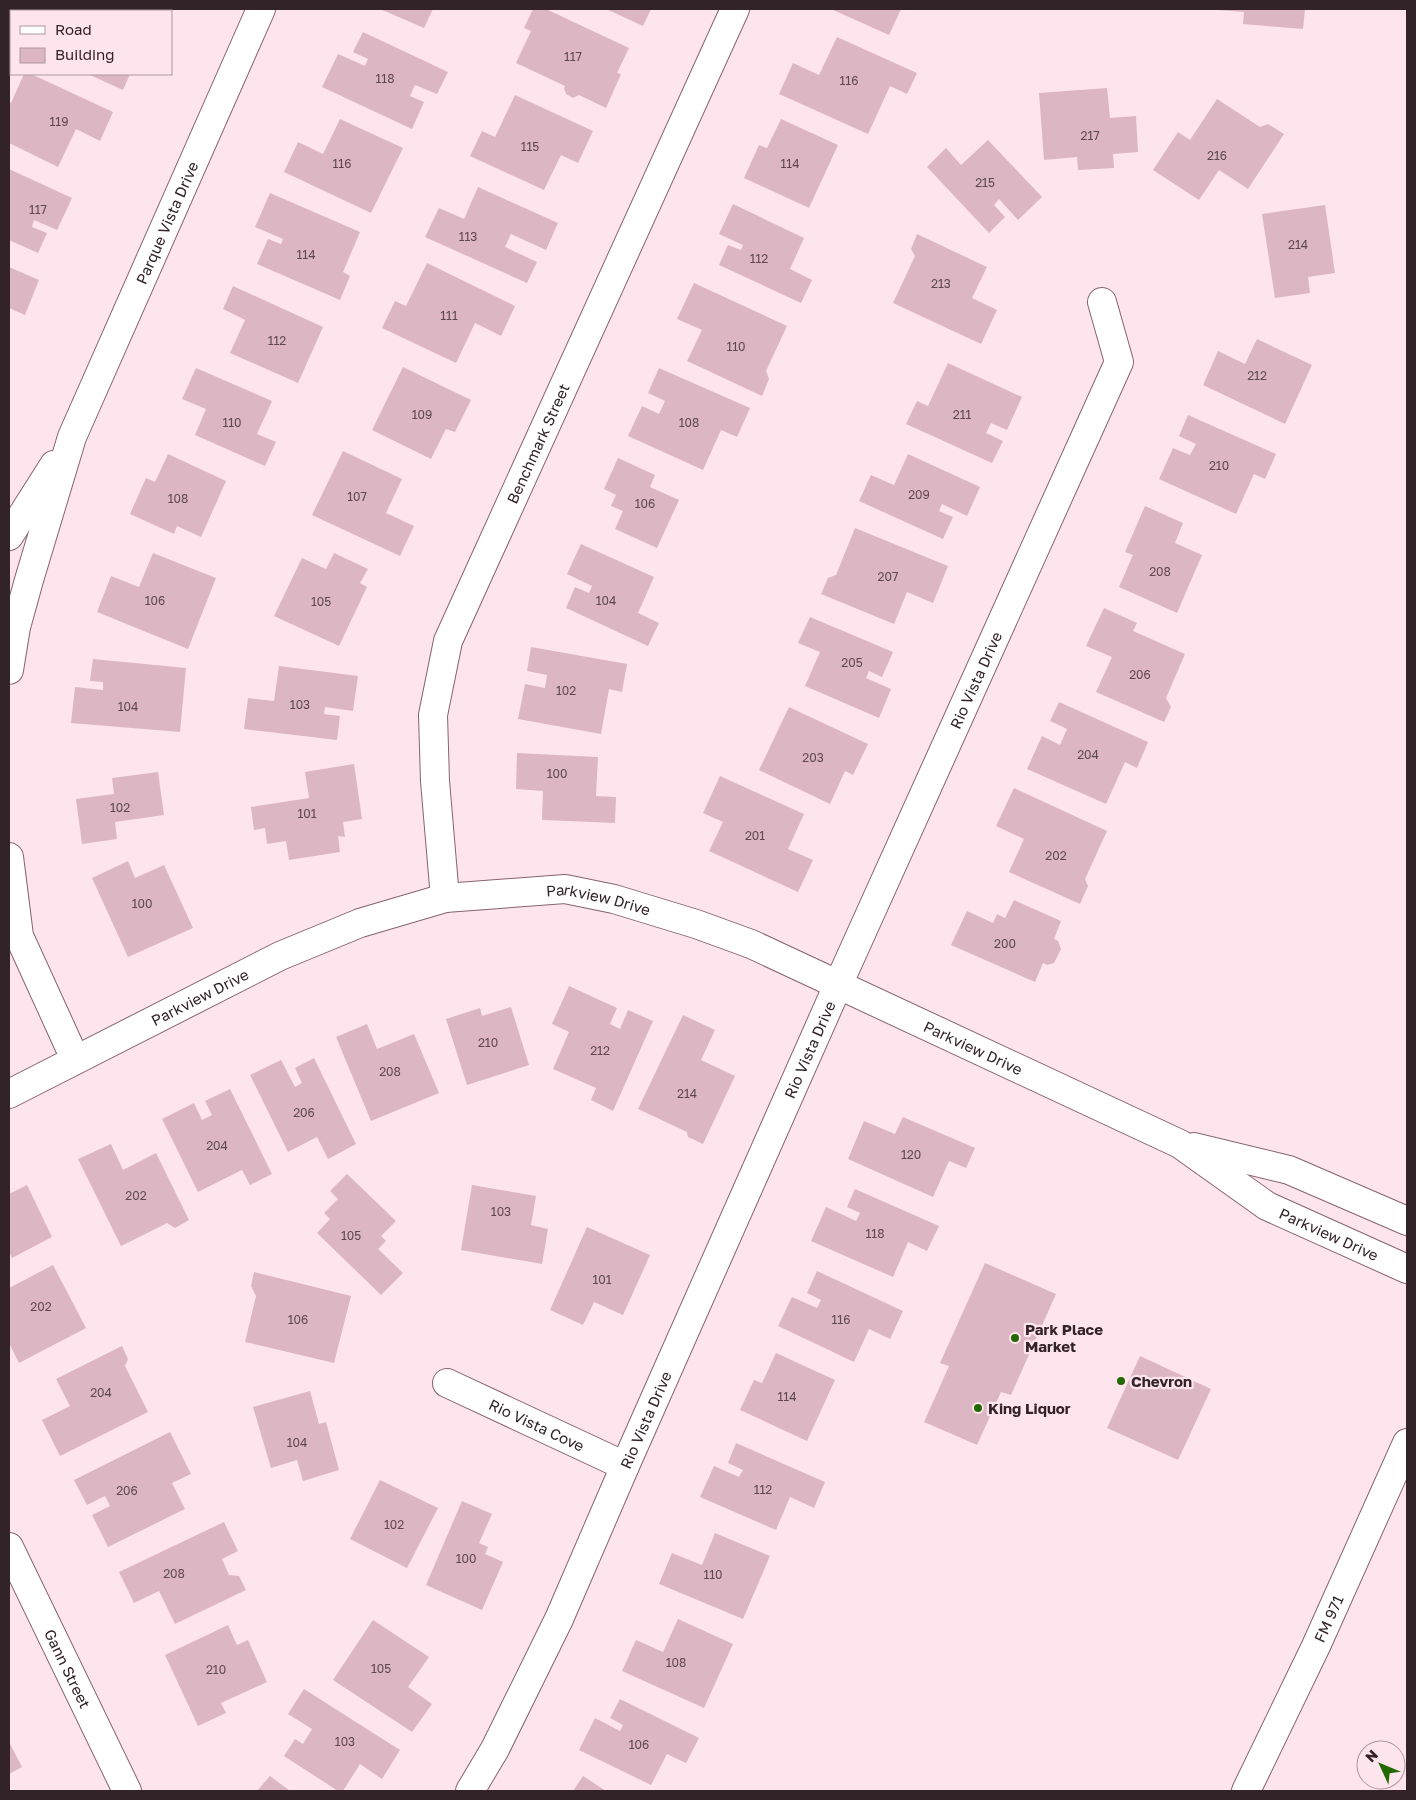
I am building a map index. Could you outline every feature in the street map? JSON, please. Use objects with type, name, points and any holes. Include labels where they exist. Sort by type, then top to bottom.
[{"type":"street","name":"Parque Vista Drive","points":[[9,670],[16,627],[72,436],[261,9]]},
{"type":"street","name":"Benchmark Street","points":[[445,898],[435,781],[433,715],[448,641],[735,9]]},
{"type":"street","name":"Rio Vista Drive","points":[[470,1791],[494,1749],[559,1619],[838,985],[1119,362],[1102,302]]},
{"type":"street","name":"Parque Vista Drive","points":[[9,536],[72,436]]},
{"type":"street","points":[[9,857],[14,931],[75,1059]]},
{"type":"street","name":"Parkview Drive","points":[[9,1094],[280,956],[360,923],[445,898],[565,889],[614,899],[696,924],[751,944],[838,985],[851,989],[1180,1144],[1267,1206],[1407,1269]]},
{"type":"street","name":"Parkview Drive","points":[[1180,1144],[1289,1170],[1407,1221]]},
{"type":"street","name":"Rio Vista Cove","points":[[448,1383],[625,1466]]},
{"type":"street","name":"FM 971","points":[[1246,1791],[1316,1646],[1407,1443]]},
{"type":"street","name":"Gann Street","points":[[9,1547],[127,1791]]},
{"type":"building","points":[[105,9],[108,10],[62,10]]},
{"type":"building","points":[[380,9],[433,9],[424,28]]},
{"type":"building","points":[[533,9],[546,9],[629,48],[617,73],[621,74],[606,108],[579,95],[573,98],[566,94],[565,86],[516,63],[531,31],[524,28]]},
{"type":"building","points":[[606,9],[651,9],[643,26]]},
{"type":"building","points":[[831,9],[901,9],[889,35]]},
{"type":"building","points":[[1217,9],[1305,9],[1303,29],[1243,24],[1244,12]]},
{"type":"building","points":[[363,32],[448,72],[437,94],[415,85],[410,96],[424,102],[412,129],[322,87],[338,54],[365,66],[368,59],[353,52]]},
{"type":"building","points":[[837,37],[917,73],[907,94],[890,86],[868,134],[779,94],[793,63],[819,75]]},
{"type":"building","points":[[24,75],[33,75],[113,112],[100,141],[76,129],[58,167],[9,143],[9,102],[11,103]]},
{"type":"building","points":[[90,75],[130,75],[123,90]]},
{"type":"building","points":[[1107,88],[1110,118],[1136,116],[1138,152],[1113,154],[1114,168],[1078,170],[1077,157],[1044,160],[1039,93]]},
{"type":"building","points":[[515,95],[593,131],[578,163],[561,155],[544,190],[470,156],[482,131],[495,137]]},
{"type":"building","points":[[1217,99],[1260,127],[1268,124],[1284,134],[1248,189],[1219,170],[1199,200],[1153,170],[1178,132],[1190,140]]},
{"type":"building","points":[[340,119],[403,148],[371,213],[284,172],[298,142],[323,154]]},
{"type":"building","points":[[781,119],[838,145],[809,208],[744,178],[759,145],[767,148]]},
{"type":"building","points":[[988,140],[1042,197],[1018,220],[999,199],[994,205],[1005,217],[989,233],[927,167],[946,148],[961,165]]},
{"type":"building","points":[[9,169],[72,198],[57,230],[34,220],[32,227],[47,233],[38,253],[9,240]]},
{"type":"building","points":[[478,187],[558,223],[546,250],[511,234],[505,247],[537,262],[527,283],[425,237],[439,208],[464,219]]},
{"type":"building","points":[[270,193],[360,232],[343,272],[350,276],[340,300],[257,264],[268,239],[281,244],[283,239],[255,227]]},
{"type":"building","points":[[733,204],[804,238],[790,269],[812,280],[801,303],[719,265],[728,245],[741,250],[743,245],[719,234]]},
{"type":"building","points":[[1325,205],[1335,273],[1308,277],[1310,293],[1275,298],[1262,214]]},
{"type":"building","points":[[917,234],[987,267],[972,298],[997,310],[981,344],[893,303],[915,256],[911,249]]},
{"type":"building","points":[[427,263],[515,306],[501,336],[475,323],[456,363],[382,328],[395,301],[406,306]]},
{"type":"building","points":[[9,267],[39,280],[25,315],[9,308]]},
{"type":"building","points":[[694,283],[787,326],[766,371],[769,379],[762,396],[687,361],[702,330],[677,319]]},
{"type":"building","points":[[233,286],[323,327],[298,383],[230,353],[245,320],[223,309]]},
{"type":"building","points":[[1257,339],[1312,365],[1285,424],[1203,385],[1218,351],[1245,364]]},
{"type":"building","points":[[948,363],[1022,397],[1007,430],[991,423],[986,433],[1003,441],[992,463],[906,424],[917,401],[928,406]]},
{"type":"building","points":[[403,367],[471,400],[455,432],[446,429],[431,459],[372,430]]},
{"type":"building","points":[[196,368],[272,401],[257,434],[276,442],[265,466],[195,435],[206,409],[182,399]]},
{"type":"building","points":[[659,368],[750,408],[737,437],[721,430],[703,470],[628,436],[642,406],[659,414],[665,401],[648,393]]},
{"type":"building","points":[[1188,415],[1276,454],[1265,479],[1254,474],[1236,514],[1159,479],[1173,448],[1190,455],[1196,444],[1179,436]]},
{"type":"building","points":[[343,451],[402,479],[386,513],[414,526],[400,556],[312,515]]},
{"type":"building","points":[[168,454],[226,481],[201,537],[177,526],[174,534],[130,514],[146,478],[155,482]]},
{"type":"building","points":[[908,454],[980,487],[967,516],[942,504],[939,511],[953,517],[943,539],[859,501],[871,475],[894,485]]},
{"type":"building","points":[[618,458],[655,475],[650,487],[679,500],[657,548],[615,529],[623,511],[611,506],[616,495],[604,489]]},
{"type":"building","points":[[1145,506],[1183,523],[1175,543],[1202,555],[1177,613],[1119,587],[1133,555],[1125,552]]},
{"type":"building","points":[[855,528],[948,566],[933,603],[907,592],[894,624],[821,594],[828,578],[836,575]]},
{"type":"building","points":[[581,544],[654,577],[638,613],[659,623],[648,646],[566,608],[575,587],[589,593],[592,586],[567,574]]},
{"type":"building","points":[[153,553],[216,578],[188,649],[97,612],[111,576],[139,587]]},
{"type":"building","points":[[334,553],[368,569],[360,583],[367,587],[339,646],[274,616],[302,558],[326,569]]},
{"type":"building","points":[[1104,608],[1137,623],[1133,631],[1185,654],[1166,698],[1171,707],[1164,722],[1096,692],[1112,657],[1086,646]]},
{"type":"building","points":[[810,617],[893,652],[882,677],[869,671],[866,678],[891,689],[879,718],[805,686],[820,652],[798,643]]},
{"type":"building","points":[[531,647],[627,664],[622,692],[609,689],[601,734],[518,719],[525,684],[545,688],[547,675],[527,671]]},
{"type":"building","points":[[93,659],[186,668],[180,732],[71,723],[75,687],[103,690],[103,682],[90,681]]},
{"type":"building","points":[[279,666],[358,676],[353,711],[325,707],[324,714],[340,716],[337,740],[244,729],[248,698],[274,701]]},
{"type":"building","points":[[1059,702],[1148,742],[1137,768],[1125,762],[1106,804],[1027,769],[1042,736],[1060,745],[1067,729],[1050,721]]},
{"type":"building","points":[[789,707],[868,744],[853,775],[845,771],[830,804],[759,770]]},
{"type":"building","points":[[517,753],[598,757],[596,796],[616,797],[615,823],[542,820],[543,791],[516,789]]},
{"type":"building","points":[[354,764],[362,819],[343,822],[345,837],[338,836],[340,852],[289,860],[286,841],[267,844],[265,828],[254,830],[251,807],[309,798],[305,772]]},
{"type":"building","points":[[158,772],[164,815],[115,822],[117,839],[82,844],[76,799],[114,794],[112,778]]},
{"type":"building","points":[[720,776],[804,814],[788,849],[813,860],[798,892],[709,851],[723,822],[703,813]]},
{"type":"building","points":[[1014,788],[1107,831],[1085,879],[1088,886],[1080,904],[1009,872],[1024,839],[996,826]]},
{"type":"building","points":[[128,861],[135,878],[164,865],[193,928],[128,957],[92,878]]},
{"type":"building","points":[[1014,900],[1061,921],[1054,939],[1058,941],[1061,949],[1054,963],[1047,965],[1043,963],[1035,982],[951,945],[967,911],[993,923],[997,914],[1005,918]]},
{"type":"building","points":[[569,986],[617,1008],[610,1024],[620,1029],[628,1010],[653,1021],[613,1111],[591,1100],[596,1088],[553,1069],[569,1032],[552,1024]]},
{"type":"building","points":[[511,1007],[529,1065],[467,1085],[446,1019],[480,1008],[482,1016]]},
{"type":"building","points":[[683,1015],[715,1030],[701,1060],[735,1076],[703,1144],[688,1137],[687,1132],[638,1109]]},
{"type":"building","points":[[367,1024],[377,1049],[414,1034],[439,1093],[371,1121],[336,1037]]},
{"type":"building","points":[[314,1058],[356,1144],[328,1159],[317,1137],[288,1152],[250,1075],[281,1060],[295,1087],[302,1083],[295,1068]]},
{"type":"building","points":[[230,1089],[272,1174],[250,1185],[242,1170],[198,1192],[162,1119],[194,1103],[202,1120],[212,1115],[205,1101]]},
{"type":"building","points":[[903,1117],[975,1148],[966,1168],[949,1161],[933,1197],[848,1159],[864,1121],[895,1134]]},
{"type":"building","points":[[111,1144],[123,1170],[156,1153],[189,1220],[175,1228],[167,1223],[121,1246],[78,1159]]},
{"type":"building","points":[[347,1174],[396,1221],[381,1236],[386,1241],[378,1249],[403,1273],[381,1295],[317,1233],[330,1219],[324,1213],[338,1199],[330,1191]]},
{"type":"building","points":[[27,1185],[52,1237],[12,1258],[9,1252],[9,1194]]},
{"type":"building","points":[[472,1185],[536,1196],[531,1225],[548,1229],[542,1264],[461,1250]]},
{"type":"building","points":[[855,1189],[939,1226],[927,1251],[908,1242],[893,1277],[811,1241],[826,1207],[856,1221],[860,1213],[847,1207]]},
{"type":"building","points":[[587,1227],[650,1255],[623,1315],[594,1302],[583,1325],[550,1310]]},
{"type":"building","points":[[985,1263],[1056,1294],[1011,1395],[1001,1392],[977,1445],[924,1422],[949,1366],[940,1363]]},
{"type":"building","points":[[53,1265],[86,1328],[19,1363],[9,1343],[9,1288]]},
{"type":"building","points":[[817,1271],[903,1311],[890,1339],[869,1329],[854,1362],[778,1326],[792,1297],[817,1308],[821,1300],[807,1293]]},
{"type":"building","points":[[254,1272],[351,1296],[334,1363],[245,1342],[256,1296],[251,1286]]},
{"type":"building","points":[[122,1346],[128,1359],[125,1366],[148,1412],[60,1456],[42,1420],[70,1406],[56,1379]]},
{"type":"building","points":[[776,1353],[835,1380],[807,1441],[740,1410],[754,1380],[762,1383]]},
{"type":"building","points":[[1140,1356],[1211,1389],[1178,1460],[1107,1428]]},
{"type":"building","points":[[310,1391],[319,1424],[326,1422],[339,1470],[303,1481],[297,1460],[271,1468],[253,1407]]},
{"type":"building","points":[[170,1432],[191,1474],[172,1483],[185,1509],[108,1547],[92,1515],[110,1506],[105,1496],[87,1505],[74,1480]]},
{"type":"building","points":[[736,1443],[825,1482],[814,1508],[790,1497],[776,1530],[700,1497],[714,1466],[739,1477],[743,1470],[728,1463]]},
{"type":"building","points":[[380,1480],[438,1508],[407,1568],[350,1539]]},
{"type":"building","points":[[462,1501],[492,1514],[479,1543],[488,1547],[485,1554],[503,1562],[482,1610],[426,1585]]},
{"type":"building","points":[[224,1522],[238,1551],[222,1559],[229,1575],[239,1576],[246,1590],[175,1624],[159,1591],[134,1603],[119,1572]]},
{"type":"building","points":[[715,1533],[770,1556],[743,1619],[659,1584],[672,1553],[702,1565]]},
{"type":"building","points":[[678,1619],[733,1644],[704,1708],[622,1671],[636,1640],[663,1652]]},
{"type":"building","points":[[373,1620],[429,1657],[408,1687],[432,1704],[412,1732],[333,1680]]},
{"type":"building","points":[[228,1625],[237,1645],[248,1640],[267,1682],[221,1703],[226,1713],[198,1726],[165,1655]]},
{"type":"building","points":[[304,1689],[400,1750],[382,1779],[360,1764],[343,1791],[338,1791],[284,1756],[295,1739],[303,1744],[312,1729],[288,1714]]},
{"type":"building","points":[[620,1699],[699,1738],[686,1763],[667,1754],[651,1785],[579,1750],[595,1718],[620,1731],[623,1725],[610,1718]]},
{"type":"building","points":[[9,1742],[22,1767],[9,1774]]},
{"type":"building","points":[[270,1776],[290,1791],[257,1791]]},
{"type":"building","points":[[583,1776],[606,1791],[573,1791]]},
{"type":"place","name":"Park Place Market","points":[[1015,1338]]},
{"type":"place","name":"Chevron","points":[[1121,1381]]},
{"type":"place","name":"King Liquor","points":[[978,1408]]}]
